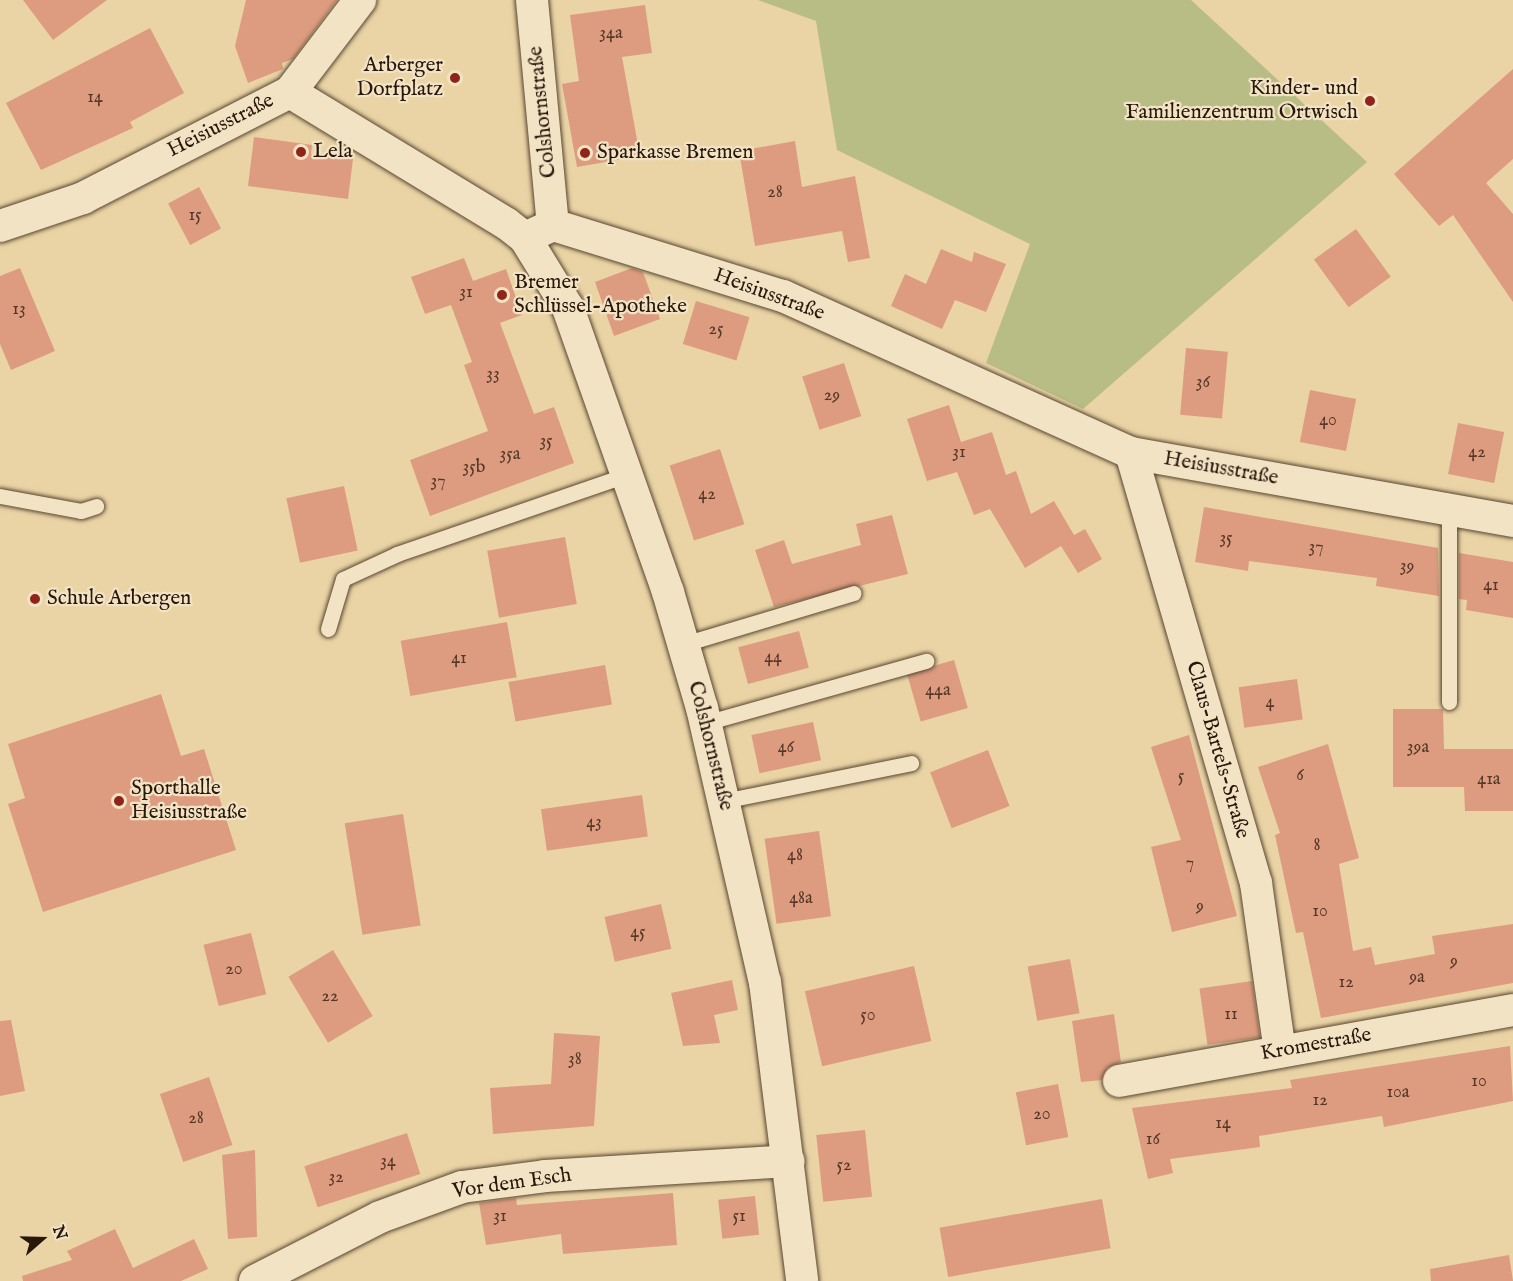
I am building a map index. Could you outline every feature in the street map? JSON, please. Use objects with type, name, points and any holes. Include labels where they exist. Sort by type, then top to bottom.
[{"type":"street","points":[[290,92],[360,0]]},
{"type":"street","name":"Colshornstraße","points":[[532,0],[553,225]]},
{"type":"street","name":"Heisiusstraße","points":[[0,226],[83,198],[290,92],[525,238]]},
{"type":"street","points":[[525,238],[553,225]]},
{"type":"street","name":"Heisiusstraße","points":[[553,225],[783,296],[1131,453],[1513,521]]},
{"type":"street","name":"Colshornstraße","points":[[525,238],[568,308],[684,644],[705,723],[765,982],[789,1161],[802,1281]]},
{"type":"street","name":"Claus-Bartels-Straße","points":[[1131,453],[1256,883],[1280,1051]]},
{"type":"street","name":"Kromestraße","points":[[1119,1081],[1513,1010]]},
{"type":"street","name":"Vor dem Esch","points":[[255,1281],[380,1217],[462,1187],[545,1176],[789,1161]]},
{"type":"lane","points":[[328,629],[343,579],[397,554],[627,475]]},
{"type":"lane","points":[[0,496],[81,511],[96,506]]},
{"type":"lane","points":[[1449,510],[1449,702]]},
{"type":"lane","points":[[684,644],[854,593]]},
{"type":"lane","points":[[705,723],[926,661]]},
{"type":"lane","points":[[723,801],[911,763]]},
{"type":"green space","points":[[758,0],[1191,0],[1367,162],[1083,409],[986,363],[1030,244],[837,150],[816,21]]},
{"type":"building","points":[[23,0],[107,0],[53,40]]},
{"type":"building","points":[[246,0],[337,0],[293,59],[282,63],[283,69],[248,83],[235,46]]},
{"type":"building","points":[[645,5],[652,53],[622,57],[640,156],[577,167],[562,84],[579,81],[570,15]]},
{"type":"building","points":[[150,28],[184,93],[130,122],[133,128],[41,170],[6,103]]},
{"type":"building","points":[[1513,69],[1513,159],[1486,183],[1513,214],[1513,302],[1453,215],[1439,226],[1394,174]]},
{"type":"building","points":[[254,137],[312,145],[311,154],[353,159],[348,199],[248,186]]},
{"type":"building","points":[[795,141],[802,187],[855,176],[870,258],[848,262],[842,231],[755,246],[739,151]]},
{"type":"building","points":[[199,187],[221,228],[190,245],[168,203]]},
{"type":"building","points":[[1356,229],[1391,277],[1349,307],[1314,260]]},
{"type":"building","points":[[941,249],[972,262],[974,252],[1006,264],[986,312],[955,300],[942,329],[891,306],[905,274],[926,284]]},
{"type":"building","points":[[464,258],[473,281],[506,269],[522,315],[500,323],[534,414],[554,407],[574,463],[430,516],[410,460],[488,431],[464,365],[472,362],[451,305],[425,314],[411,277]]},
{"type":"building","points":[[20,268],[55,351],[11,370],[0,344],[0,276]]},
{"type":"building","points":[[632,268],[643,272],[660,319],[614,336],[595,282]]},
{"type":"building","points":[[696,301],[750,317],[736,360],[683,344]]},
{"type":"building","points":[[1186,348],[1228,352],[1222,418],[1180,415]]},
{"type":"building","points":[[844,363],[861,416],[819,430],[802,377]]},
{"type":"building","points":[[1310,390],[1356,399],[1346,451],[1300,442]]},
{"type":"building","points":[[949,405],[961,442],[992,432],[1006,475],[1016,471],[1031,514],[1054,501],[1074,535],[1085,529],[1102,559],[1078,573],[1061,546],[1025,568],[990,509],[974,515],[957,472],[927,481],[907,419]]},
{"type":"building","points":[[1458,423],[1504,432],[1494,483],[1448,474]]},
{"type":"building","points":[[720,449],[744,524],[694,541],[670,465]]},
{"type":"building","points":[[344,486],[358,551],[300,563],[286,498]]},
{"type":"building","points":[[1204,507],[1438,548],[1439,596],[1376,586],[1377,578],[1249,561],[1248,571],[1195,562]]},
{"type":"building","points":[[892,515],[908,574],[774,607],[755,550],[784,540],[792,564],[861,545],[856,524]]},
{"type":"building","points":[[565,537],[577,604],[499,618],[487,551]]},
{"type":"building","points":[[1459,553],[1513,562],[1513,618],[1466,610],[1467,600],[1459,599]]},
{"type":"building","points":[[507,622],[517,677],[410,696],[401,641]]},
{"type":"building","points":[[799,631],[809,668],[748,684],[738,647]]},
{"type":"building","points":[[954,660],[968,708],[921,722],[907,674]]},
{"type":"building","points":[[605,665],[612,704],[515,721],[508,682]]},
{"type":"building","points":[[1297,679],[1303,720],[1244,728],[1239,687]]},
{"type":"building","name":"Sporthalle Heisiusstraße","points":[[161,694],[181,756],[204,749],[236,850],[43,912],[8,804],[25,798],[8,744]]},
{"type":"building","points":[[1393,709],[1443,709],[1444,749],[1513,749],[1513,811],[1465,811],[1464,787],[1393,787]]},
{"type":"building","points":[[813,722],[821,760],[759,773],[751,735]]},
{"type":"building","points":[[1189,735],[1237,916],[1172,932],[1151,847],[1181,840],[1151,747]]},
{"type":"building","points":[[1328,744],[1359,858],[1339,864],[1353,951],[1371,947],[1375,965],[1435,954],[1432,936],[1513,924],[1513,983],[1321,1018],[1303,932],[1296,933],[1275,835],[1280,833],[1258,767]]},
{"type":"building","points":[[988,750],[1010,806],[952,828],[930,772]]},
{"type":"building","points":[[642,795],[648,837],[547,851],[541,809]]},
{"type":"building","points":[[403,814],[421,926],[362,935],[345,823]]},
{"type":"building","points":[[819,831],[831,916],[777,924],[765,839]]},
{"type":"building","points":[[661,904],[671,949],[615,962],[604,917]]},
{"type":"building","points":[[251,933],[266,994],[219,1006],[203,945]]},
{"type":"building","points":[[333,950],[373,1016],[328,1043],[288,977]]},
{"type":"building","points":[[1070,959],[1080,1013],[1037,1021],[1028,966]]},
{"type":"building","points":[[914,966],[931,1041],[822,1066],[805,991]]},
{"type":"building","points":[[732,980],[738,1010],[714,1015],[720,1043],[683,1046],[671,993]]},
{"type":"building","points":[[1252,981],[1260,1037],[1207,1045],[1200,988]]},
{"type":"building","points":[[1114,1014],[1121,1062],[1107,1068],[1102,1080],[1081,1082],[1072,1021]]},
{"type":"building","points":[[11,1020],[25,1091],[0,1096],[0,1021]]},
{"type":"building","points":[[554,1033],[600,1036],[594,1126],[493,1134],[490,1088],[551,1084]]},
{"type":"building","points":[[1510,1046],[1513,1101],[1384,1127],[1382,1116],[1259,1136],[1260,1147],[1170,1159],[1173,1173],[1148,1179],[1132,1108],[1292,1088],[1290,1080]]},
{"type":"building","points":[[209,1077],[232,1145],[183,1162],[160,1094]]},
{"type":"building","points":[[1058,1084],[1068,1137],[1026,1145],[1016,1092]]},
{"type":"building","points":[[865,1130],[872,1197],[823,1202],[816,1135]]},
{"type":"building","points":[[407,1133],[420,1174],[318,1207],[304,1166]]},
{"type":"building","points":[[255,1150],[257,1237],[228,1239],[222,1155]]},
{"type":"building","points":[[673,1193],[677,1245],[563,1254],[561,1234],[486,1245],[479,1203],[516,1198],[517,1205]]},
{"type":"building","points":[[755,1196],[759,1235],[722,1239],[718,1200]]},
{"type":"building","points":[[1102,1199],[1111,1248],[948,1277],[940,1228]]},
{"type":"building","points":[[115,1229],[133,1268],[194,1239],[208,1269],[181,1281],[23,1281],[22,1276],[72,1260],[67,1251]]},
{"type":"building","points":[[1509,1255],[1513,1281],[1431,1281],[1430,1269]]},
{"type":"place","name":"Arberger Dorfplatz","points":[[455,78]]},
{"type":"place","name":"Kinder- und Familienzentrum Ortwisch","points":[[1370,101]]},
{"type":"place","name":"Lela","points":[[301,152]]},
{"type":"place","name":"Sparkasse Bremen","points":[[585,153]]},
{"type":"place","name":"Bremer Schlüssel-Apotheke","points":[[502,295]]},
{"type":"place","name":"Schule Arbergen","points":[[35,599]]},
{"type":"place","name":"Sporthalle Heisiusstraße","points":[[119,801]]}]
